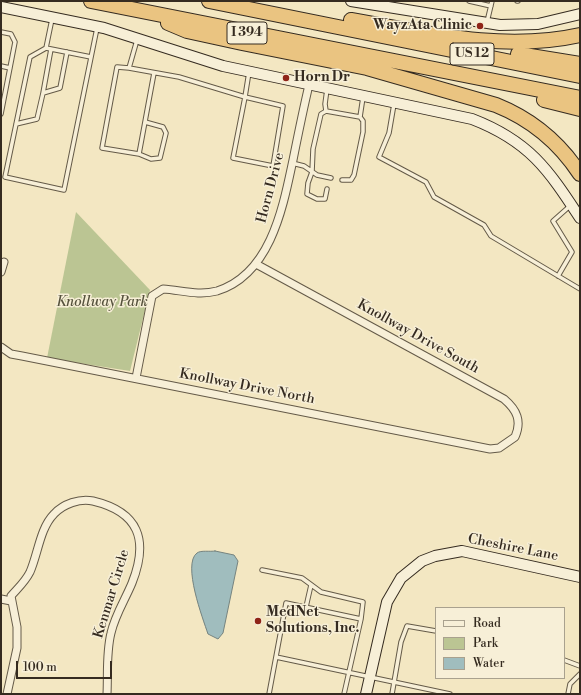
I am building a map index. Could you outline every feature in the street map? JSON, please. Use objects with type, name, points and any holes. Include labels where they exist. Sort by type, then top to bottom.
[{"type":"highway","name":"I 394","points":[[91,1],[365,54],[432,73],[580,109]]},
{"type":"highway","name":"I 394","points":[[209,1],[365,32],[580,64]]},
{"type":"highway","points":[[129,8],[187,31],[367,68],[496,105],[516,114],[540,130],[559,147],[580,174]]},
{"type":"highway","points":[[278,14],[315,14],[489,41],[539,41],[580,34]]},
{"type":"highway","name":"US 12","points":[[365,32],[580,76]]},
{"type":"highway","name":"US 12","points":[[365,54],[580,98]]},
{"type":"street","points":[[351,1],[388,4],[487,24],[529,25],[580,14]]},
{"type":"street","points":[[1,6],[98,27],[223,66],[472,119],[508,135],[524,146],[550,173],[580,218]]},
{"type":"street","name":"Horn Drive","points":[[136,378],[152,296],[162,289],[194,294],[216,291],[235,282],[256,264],[279,220],[309,85]]},
{"type":"street","points":[[1,272],[4,262]]},
{"type":"street","name":"Knollway Drive South","points":[[256,264],[504,399],[517,412],[519,420],[518,430],[515,437],[509,442],[499,448],[490,449]]},
{"type":"street","name":"Knollway Drive North","points":[[1,348],[11,354],[490,449]]},
{"type":"street","name":"Kenmar Circle","points":[[11,601],[11,596],[22,585],[30,570],[49,520],[54,513],[61,508],[80,500],[90,500],[114,508],[124,513],[131,519],[137,531],[139,542],[138,561],[132,583],[118,612],[111,634],[107,694]]},
{"type":"street","name":"Cheshire Lane","points":[[366,694],[387,602],[401,578],[422,561],[442,554],[462,551],[580,577]]},
{"type":"street","points":[[1,599],[11,601],[17,628],[17,643],[7,694]]},
{"type":"lane","points":[[469,1],[491,6]]},
{"type":"lane","points":[[487,24],[492,1]]},
{"type":"lane","points":[[46,48],[53,17]]},
{"type":"lane","points":[[92,57],[46,48],[30,57],[5,177],[64,190],[92,57],[98,27]]},
{"type":"lane","points":[[1,32],[11,34],[15,42],[1,114]]},
{"type":"lane","points":[[129,68],[138,39]]},
{"type":"lane","points":[[16,124],[37,119],[51,49]]},
{"type":"lane","points":[[42,93],[60,88],[68,52]]},
{"type":"lane","points":[[1,66],[10,68]]},
{"type":"lane","points":[[145,122],[163,127],[166,133],[160,158],[151,159],[139,154],[102,148],[117,66],[179,77],[245,97],[283,106],[273,166],[233,158],[245,97],[249,72]]},
{"type":"lane","points":[[139,154],[154,72]]},
{"type":"lane","points":[[326,111],[325,104],[327,89]]},
{"type":"lane","points":[[342,180],[351,180],[354,175],[363,132],[363,121],[360,117],[363,96]]},
{"type":"lane","points":[[394,103],[388,133],[379,157],[426,182],[434,197],[484,225],[491,236],[580,289]]},
{"type":"lane","points":[[327,189],[325,199],[317,199],[308,194],[308,183],[312,172],[313,149],[321,114],[326,111],[360,117]]},
{"type":"lane","points":[[292,163],[304,166],[312,172],[331,178]]},
{"type":"lane","points":[[558,276],[572,252],[553,221],[572,205]]},
{"type":"lane","points":[[262,570],[302,578],[321,592],[363,602],[361,619],[344,694]]},
{"type":"lane","points":[[306,607],[311,585]]},
{"type":"lane","points":[[270,694],[286,603],[361,619]]},
{"type":"lane","points":[[392,694],[400,642],[407,626],[435,631]]},
{"type":"lane","points":[[276,657],[450,694]]},
{"type":"lane","points":[[565,660],[580,666]]},
{"type":"lane","points":[[568,694],[570,684],[580,674]]},
{"type":"green space","name":"Knollway Park","points":[[76,212],[150,290],[130,371],[47,358]]},
{"type":"water","points":[[215,551],[234,555],[238,561],[223,633],[218,639],[208,634],[198,605],[192,568],[193,559],[197,553]]},
{"type":"place","name":"WayzAta Clinic","points":[[480,26]]},
{"type":"place","name":"Horn Dr","points":[[286,78]]},
{"type":"place","name":"MedNet Solutions, Inc.","points":[[258,621]]}]
